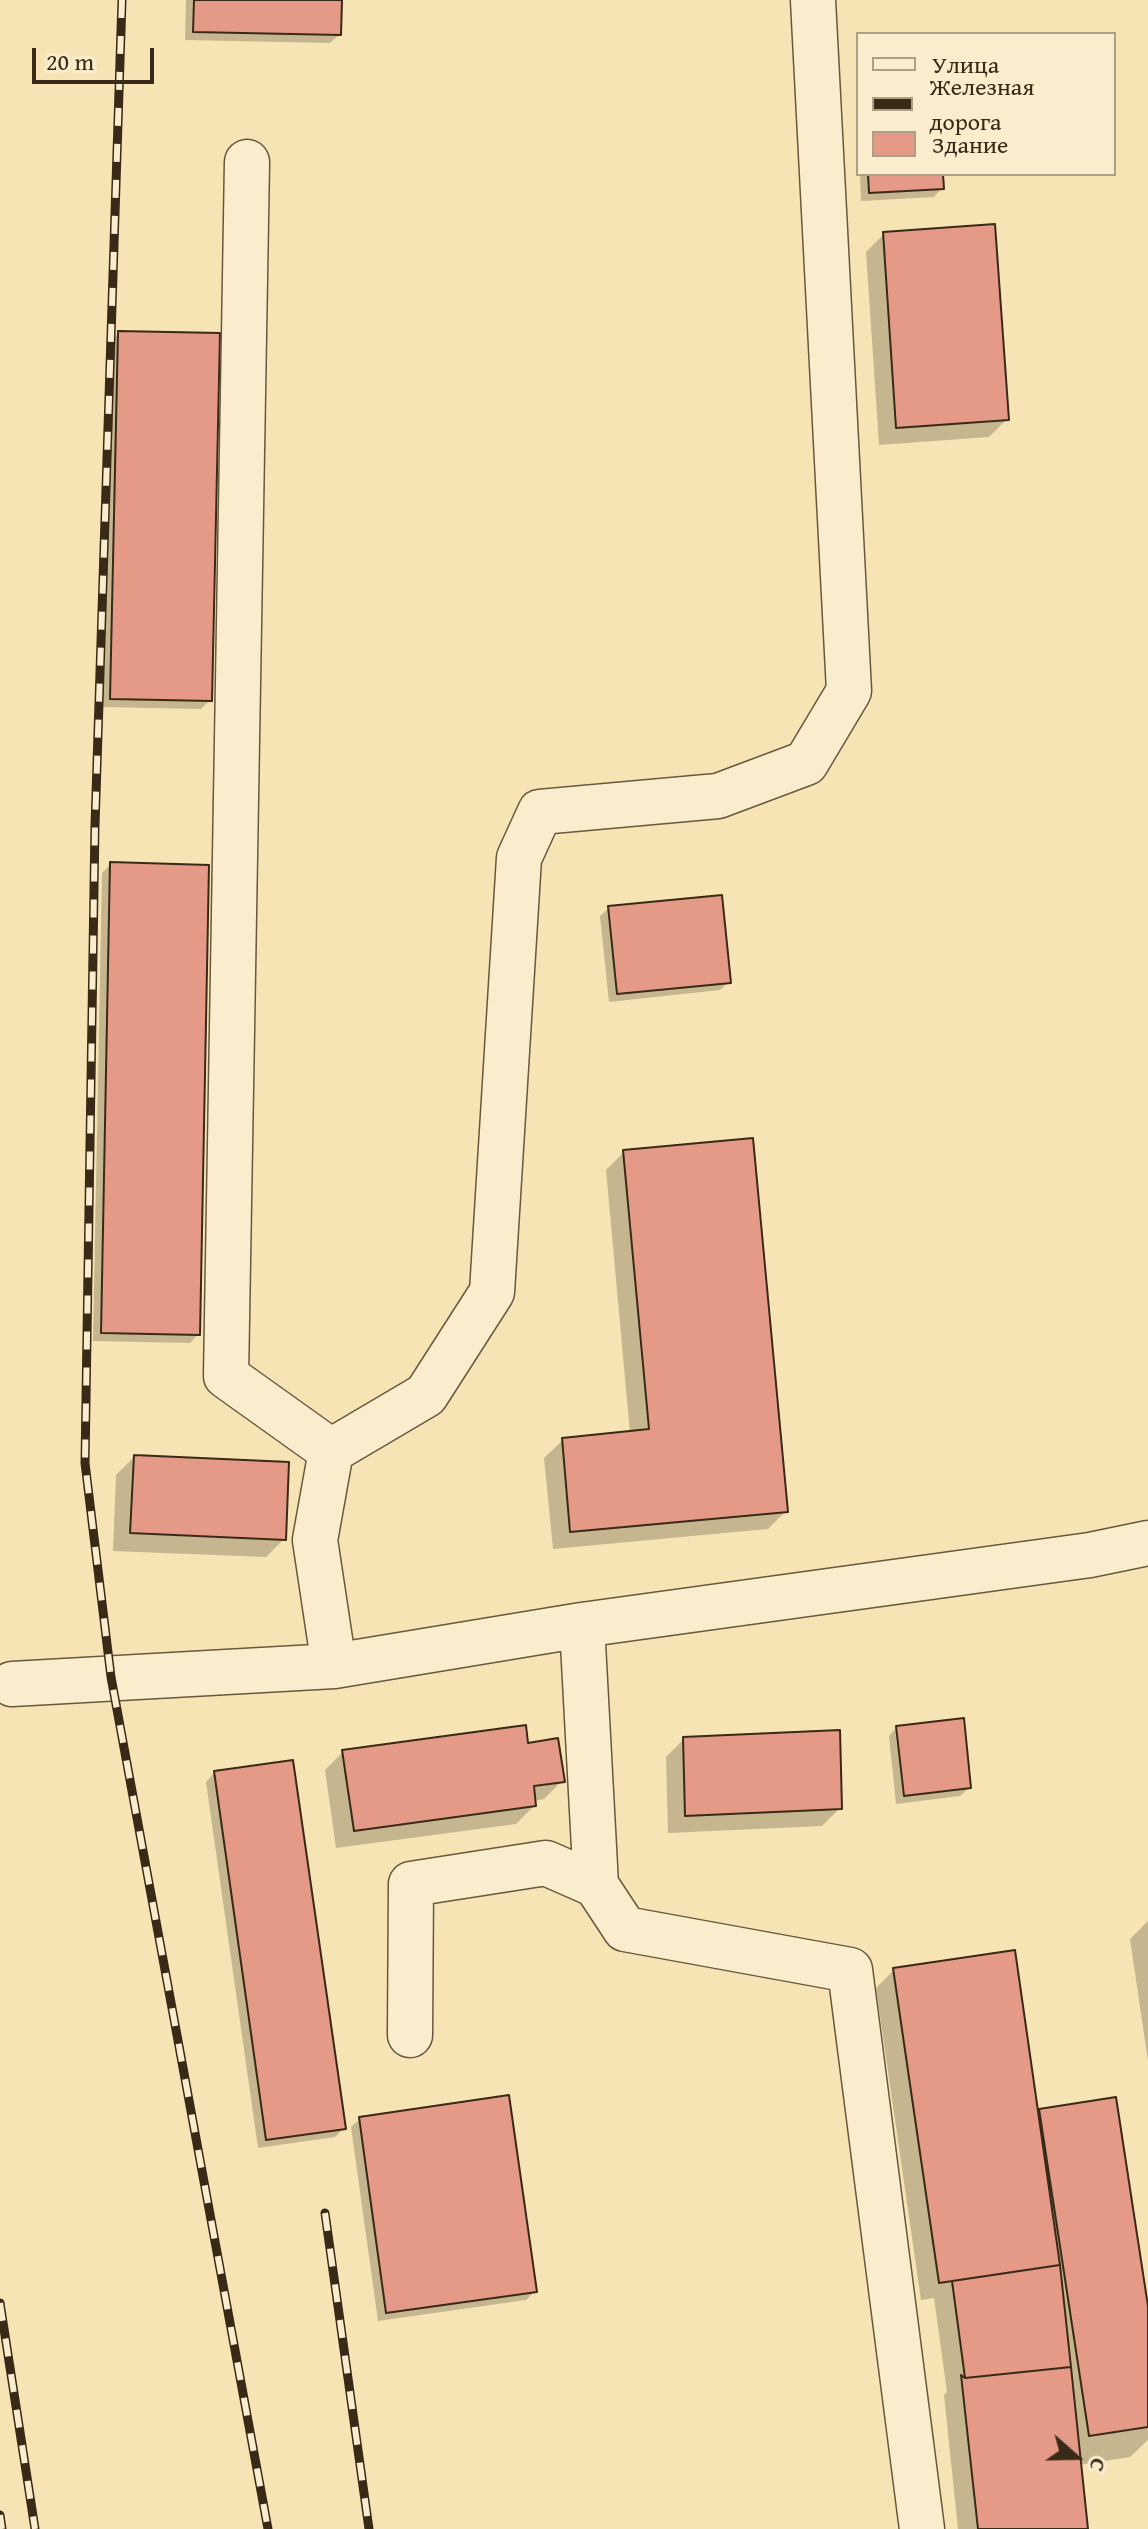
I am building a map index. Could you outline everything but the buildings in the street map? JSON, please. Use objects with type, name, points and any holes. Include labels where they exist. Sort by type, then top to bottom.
[{"type":"lane","points":[[334,1666],[315,1540],[331,1451],[426,1395],[492,1292],[519,858],[540,812],[718,796],[806,763],[849,691],[813,0]]},
{"type":"lane","points":[[247,162],[226,1376],[331,1451]]},
{"type":"lane","points":[[12,1684],[334,1666],[582,1625],[1090,1555],[1148,1543]]},
{"type":"lane","points":[[582,1625],[596,1885],[625,1929],[850,1970],[922,2529]]},
{"type":"lane","points":[[410,2035],[411,1884],[546,1863],[596,1885]]},
{"type":"railway","points":[[122,0],[95,825],[85,1463],[111,1677],[268,2529]]},
{"type":"railway","points":[[325,2213],[369,2529]]},
{"type":"railway","points":[[0,2303],[35,2529]]},
{"type":"railway","points":[[0,2515],[2,2529]]}]
